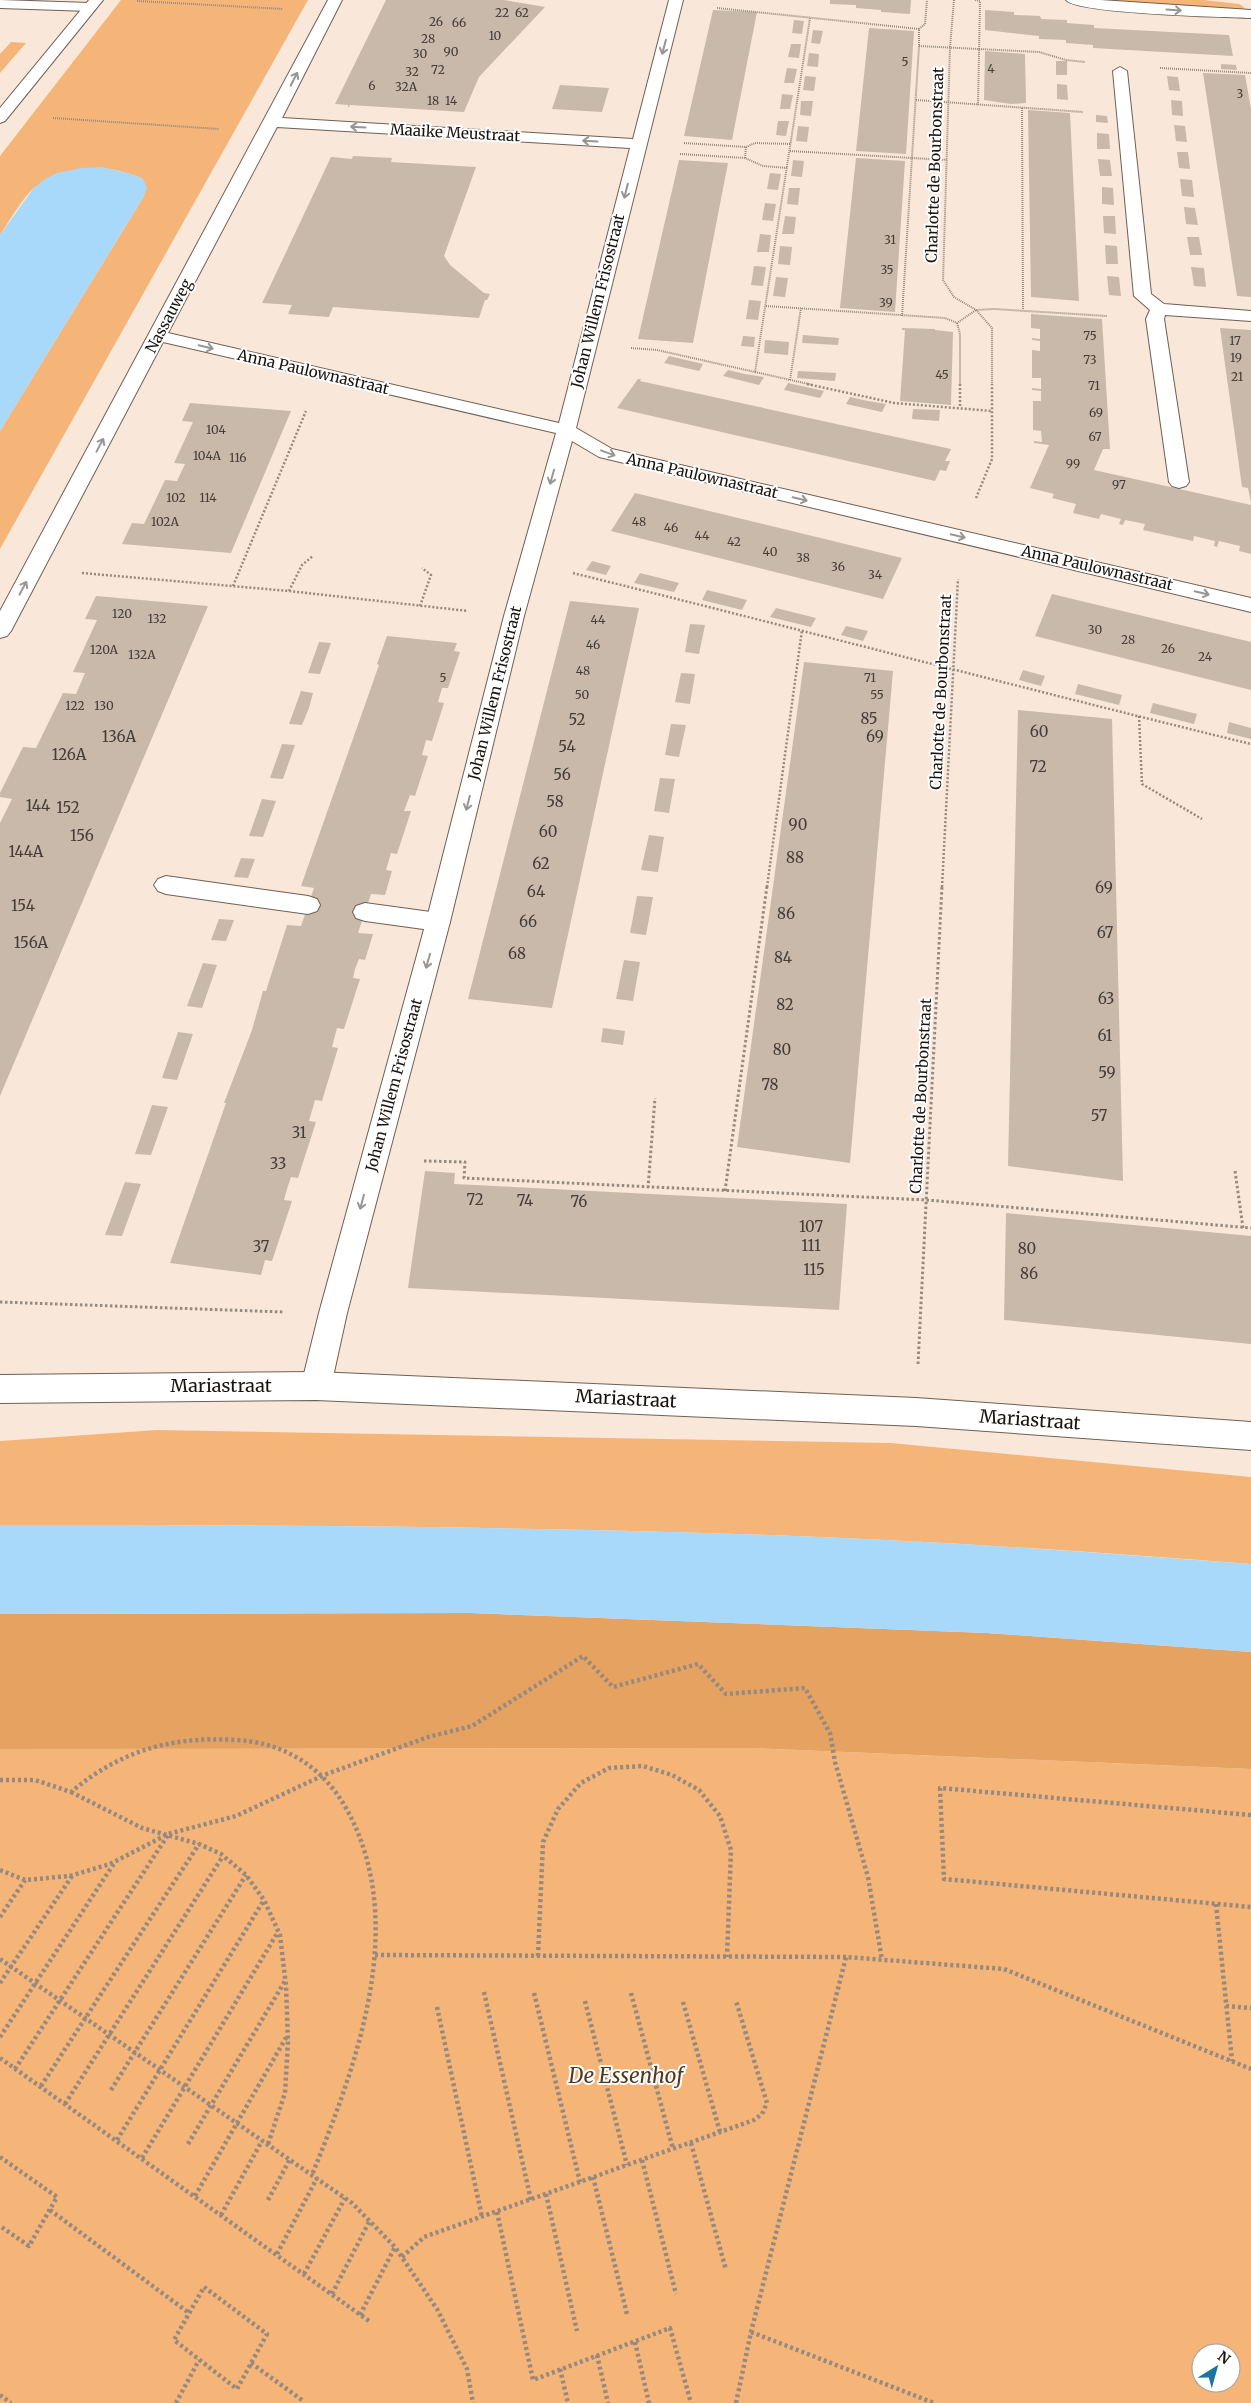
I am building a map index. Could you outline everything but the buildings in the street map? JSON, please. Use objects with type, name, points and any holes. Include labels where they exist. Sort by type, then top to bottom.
[{"type":"street","points":[[1073,0],[1117,7],[1251,14]]},
{"type":"street","points":[[1229,0],[1251,2]]},
{"type":"street","name":"Johan Willem Frisostraat","points":[[316,1386],[333,1313],[438,922],[514,616],[566,430],[675,3]]},
{"type":"street","points":[[0,4],[93,4]]},
{"type":"street","points":[[1,117],[93,4]]},
{"type":"street","name":"Nassauweg","points":[[0,631],[159,336],[332,6]]},
{"type":"street","points":[[1120,68],[1143,296],[1157,314],[1179,482]]},
{"type":"street","name":"Maaike Meustraat","points":[[269,128],[638,147]]},
{"type":"street","points":[[1157,314],[1251,316]]},
{"type":"street","name":"Anna Paulownastraat","points":[[159,336],[566,430],[606,453],[1251,605]]},
{"type":"street","points":[[166,885],[308,904]]},
{"type":"street","points":[[365,912],[438,922]]},
{"type":"street","name":"Mariastraat","points":[[0,1389],[316,1386],[916,1412],[1251,1436]]},
{"type":"path","points":[[128,0],[332,6]]},
{"type":"path","points":[[675,3],[777,12],[860,25],[919,29],[925,24],[927,0]]},
{"type":"path","name":"Charlotte de Bourbonstraat","points":[[916,1412],[953,672],[962,536],[992,459],[992,328],[976,310],[954,297],[944,280],[950,47],[954,0]]},
{"type":"path","points":[[975,0],[980,1],[978,105]]},
{"type":"path","points":[[755,372],[810,18]]},
{"type":"path","points":[[902,316],[919,29]]},
{"type":"path","points":[[919,46],[1039,52],[1066,60],[1120,68],[1251,73]]},
{"type":"path","points":[[916,100],[1126,115]]},
{"type":"path","points":[[1022,108],[1023,310]]},
{"type":"path","points":[[1,117],[269,128]]},
{"type":"path","points":[[638,147],[672,142],[746,147],[755,142],[791,144]]},
{"type":"path","points":[[638,147],[745,158],[763,166],[787,168]]},
{"type":"path","points":[[745,158],[746,147]]},
{"type":"path","points":[[790,150],[947,160]]},
{"type":"path","points":[[766,306],[945,318],[957,323]]},
{"type":"path","points":[[790,380],[801,308]]},
{"type":"path","points":[[957,323],[976,310],[1157,314]]},
{"type":"path","points":[[957,323],[960,334],[960,408]]},
{"type":"path","points":[[587,344],[657,350],[894,403],[992,411]]},
{"type":"path","points":[[233,586],[314,393],[330,375]]},
{"type":"path","points":[[289,591],[302,565],[313,556]]},
{"type":"path","points":[[528,562],[802,630],[953,672],[1251,744]]},
{"type":"path","points":[[34,568],[289,591],[514,616]]},
{"type":"path","points":[[420,606],[431,575],[422,568]]},
{"type":"path","points":[[725,1191],[802,630]]},
{"type":"path","points":[[1139,716],[1142,784],[1202,819]]},
{"type":"path","points":[[648,1188],[655,1098]]},
{"type":"path","points":[[373,1159],[465,1162],[464,1178],[927,1200],[1251,1228]]},
{"type":"path","points":[[1235,1171],[1243,1228]]},
{"type":"path","points":[[0,1302],[333,1313]]},
{"type":"path","points":[[0,1870],[25,1880],[72,1876],[116,1861],[168,1834],[236,1816],[324,1775],[428,1737],[472,1726],[583,1656],[613,1686],[698,1664],[726,1694],[804,1688],[830,1733],[835,1762],[868,1877],[882,1960]]},
{"type":"path","points":[[71,1792],[85,1779],[109,1762],[169,1742],[200,1739],[234,1739],[270,1745],[297,1756],[324,1775],[341,1798],[357,1833],[369,1870],[375,1911],[375,1955],[365,2016],[350,2070],[312,2175]]},
{"type":"path","points":[[538,1956],[543,1842],[558,1809],[581,1784],[609,1768],[643,1766],[672,1776],[699,1790],[720,1816],[731,1850],[728,1957]]},
{"type":"path","points":[[0,1780],[35,1780],[71,1792],[142,1828],[199,1844],[223,1856],[246,1874],[264,1900],[278,1932],[285,1980],[288,2035],[285,2093],[268,2144]]},
{"type":"path","points":[[1251,1815],[940,1788],[944,1879],[1251,1907]]},
{"type":"path","points":[[15,2069],[168,1834]]},
{"type":"path","points":[[41,2086],[199,1844]]},
{"type":"path","points":[[65,2104],[223,1856]]},
{"type":"path","points":[[0,2037],[116,1861]]},
{"type":"path","points":[[111,2090],[246,1874]]},
{"type":"path","points":[[0,1983],[72,1876]]},
{"type":"path","points":[[0,1917],[25,1880]]},
{"type":"path","points":[[117,2140],[264,1900]]},
{"type":"path","points":[[1216,1904],[1232,2061]]},
{"type":"path","points":[[142,2158],[278,1932]]},
{"type":"path","points":[[375,1955],[846,1957],[1004,1968],[1251,2069]]},
{"type":"path","points":[[736,2403],[751,2332],[846,1957]]},
{"type":"path","points":[[0,1959],[352,2203],[394,2247],[437,2309],[467,2369],[473,2403]]},
{"type":"path","points":[[188,2144],[285,1980]]},
{"type":"path","points":[[484,1992],[531,2200]]},
{"type":"path","points":[[534,1993],[580,2182]]},
{"type":"path","points":[[631,1993],[673,2149]]},
{"type":"path","points":[[402,2257],[424,2237],[691,2143],[754,2120],[762,2114],[767,2104],[736,2000]]},
{"type":"path","points":[[585,2001],[627,2166]]},
{"type":"path","points":[[683,2002],[720,2132]]},
{"type":"path","points":[[1226,2006],[1251,2008]]},
{"type":"path","points":[[437,2007],[482,2217]]},
{"type":"path","points":[[195,2196],[288,2035]]},
{"type":"path","points":[[0,2058],[369,2321]]},
{"type":"path","points":[[221,2215],[262,2141]]},
{"type":"path","points":[[691,2143],[726,2270]]},
{"type":"path","points":[[0,2157],[57,2197],[29,2246],[0,2226]]},
{"type":"path","points":[[268,2200],[290,2159]]},
{"type":"path","points":[[642,2160],[676,2294]]},
{"type":"path","points":[[593,2177],[627,2314]]},
{"type":"path","points":[[277,2254],[317,2178]]},
{"type":"path","points":[[546,2194],[577,2331]]},
{"type":"path","points":[[304,2274],[344,2198]]},
{"type":"path","points":[[50,2210],[189,2313]]},
{"type":"path","points":[[496,2212],[533,2380],[670,2328],[691,2403]]},
{"type":"path","points":[[332,2294],[369,2222]]},
{"type":"path","points":[[360,2315],[394,2247]]},
{"type":"path","points":[[204,2287],[266,2334],[237,2389],[199,2360],[174,2340],[204,2287]]},
{"type":"path","points":[[751,2332],[934,2403]]},
{"type":"path","points":[[634,2342],[649,2403]]},
{"type":"path","points":[[597,2355],[608,2403]]},
{"type":"path","points":[[176,2403],[199,2360]]},
{"type":"path","points":[[251,2363],[302,2400]]},
{"type":"path","points":[[560,2369],[568,2403]]},
{"type":"path","points":[[0,2395],[11,2403]]},
{"type":"green space","points":[[121,0],[308,0],[0,549],[0,431],[144,196],[143,179],[130,174],[101,168],[73,170],[46,180],[34,188],[20,204],[0,235],[0,156]]},
{"type":"green space","points":[[1104,0],[1204,0],[1239,4],[1244,7],[1242,12],[1156,7]]},
{"type":"green space","points":[[11,42],[26,43],[0,73],[0,54]]},
{"type":"green space","points":[[157,1430],[891,1443],[1251,1477],[1251,1564],[994,1546],[736,1534],[368,1526],[0,1525],[0,1441]]},
{"type":"green space","name":"De Essenhof","points":[[753,1748],[1251,1769],[1251,2403],[0,2403],[0,1749]]},
{"type":"shaded area","points":[[470,1613],[987,1633],[1251,1652],[1251,1769],[753,1748],[0,1749],[0,1614]]},
{"type":"water","points":[[102,167],[143,179],[147,188],[144,196],[0,431],[0,235],[33,189],[45,179],[57,173],[81,168]]},
{"type":"water","points":[[0,1525],[368,1526],[736,1534],[994,1546],[1251,1564],[1251,1652],[987,1633],[470,1613],[0,1614]]}]
